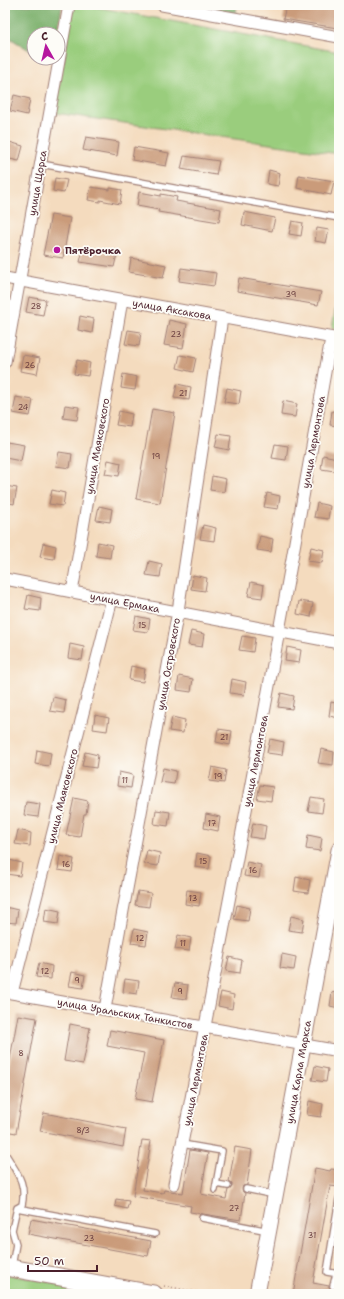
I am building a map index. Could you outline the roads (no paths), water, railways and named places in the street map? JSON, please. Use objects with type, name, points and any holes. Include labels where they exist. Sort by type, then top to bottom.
[{"type":"main road","name":"улица Карла Маркса","points":[[257,1294],[339,850]]},
{"type":"main road","points":[[8,1267],[154,1294]]},
{"type":"street","name":"улица Щорса","points":[[5,362],[69,5]]},
{"type":"street","points":[[162,5],[339,37]]},
{"type":"street","name":"улица Аксакова","points":[[5,278],[335,339]]},
{"type":"street","name":"улица Маяковского","points":[[72,592],[122,300]]},
{"type":"street","name":"улица Островского","points":[[105,1009],[178,611],[222,318]]},
{"type":"street","name":"улица Лермонтова","points":[[174,1184],[335,339]]},
{"type":"street","name":"улица Ермака","points":[[5,579],[339,643]]},
{"type":"street","name":"улица Маяковского","points":[[9,992],[112,599]]},
{"type":"street","name":"улица Уральских Танкистов","points":[[9,992],[339,1051]]},
{"type":"lane","points":[[41,164],[338,218]]},
{"type":"lane","points":[[182,1144],[222,1151],[215,1190]]},
{"type":"lane","points":[[5,1153],[20,1178],[24,1193],[22,1204],[16,1208],[12,1230],[16,1244],[8,1267]]},
{"type":"lane","points":[[216,1184],[228,1186]]},
{"type":"lane","points":[[246,1189],[276,1195]]},
{"type":"lane","points":[[333,1286],[337,1274],[327,1272],[339,1199]]},
{"type":"lane","points":[[16,1208],[155,1234]]},
{"type":"lane","points":[[202,1218],[269,1231]]},
{"type":"place","name":"Пятёрочка","points":[[57,250]]}]
